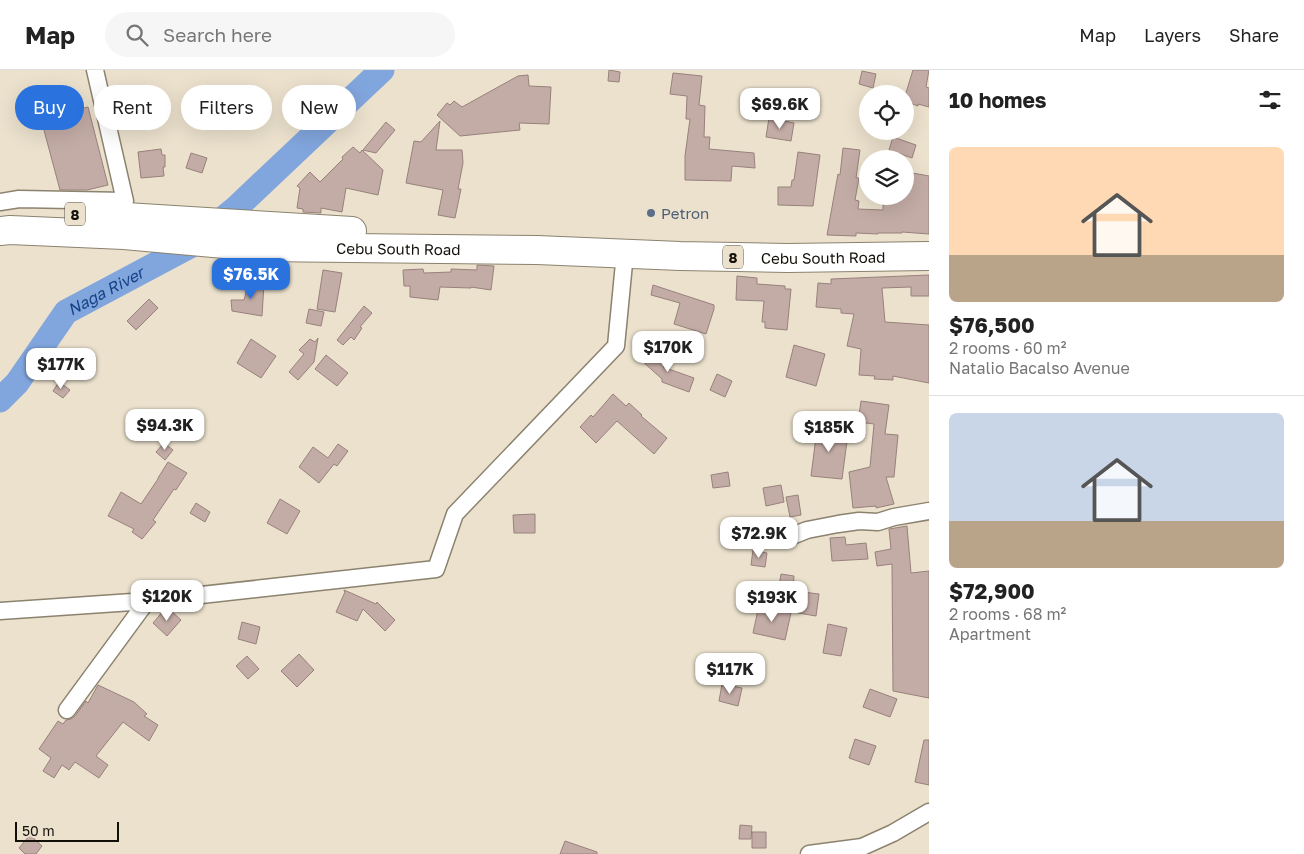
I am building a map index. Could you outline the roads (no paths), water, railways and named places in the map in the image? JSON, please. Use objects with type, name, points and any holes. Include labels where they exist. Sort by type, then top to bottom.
[{"type":"highway","name":"8","points":[[0,212],[150,228]]},
{"type":"highway","name":"8","points":[[0,231],[150,228]]},
{"type":"highway","name":"Cebu South Road","points":[[150,228],[260,236],[410,234],[537,250],[680,256],[787,258],[929,256]]},
{"type":"street","points":[[0,202],[19,199],[125,200],[95,70]]},
{"type":"street","points":[[0,611],[147,601],[436,569],[456,514],[616,346],[625,253]]},
{"type":"street","points":[[770,539],[787,538],[807,530],[859,520],[878,522],[894,517],[929,511]]},
{"type":"street","points":[[67,710],[147,601]]},
{"type":"street","points":[[809,854],[862,847],[893,833],[929,812]]},
{"type":"waterway","name":"Naga River","points":[[0,400],[17,383],[66,312],[190,246],[237,207],[382,70]]},
{"type":"place","name":"Petron","points":[[651,213]]}]
